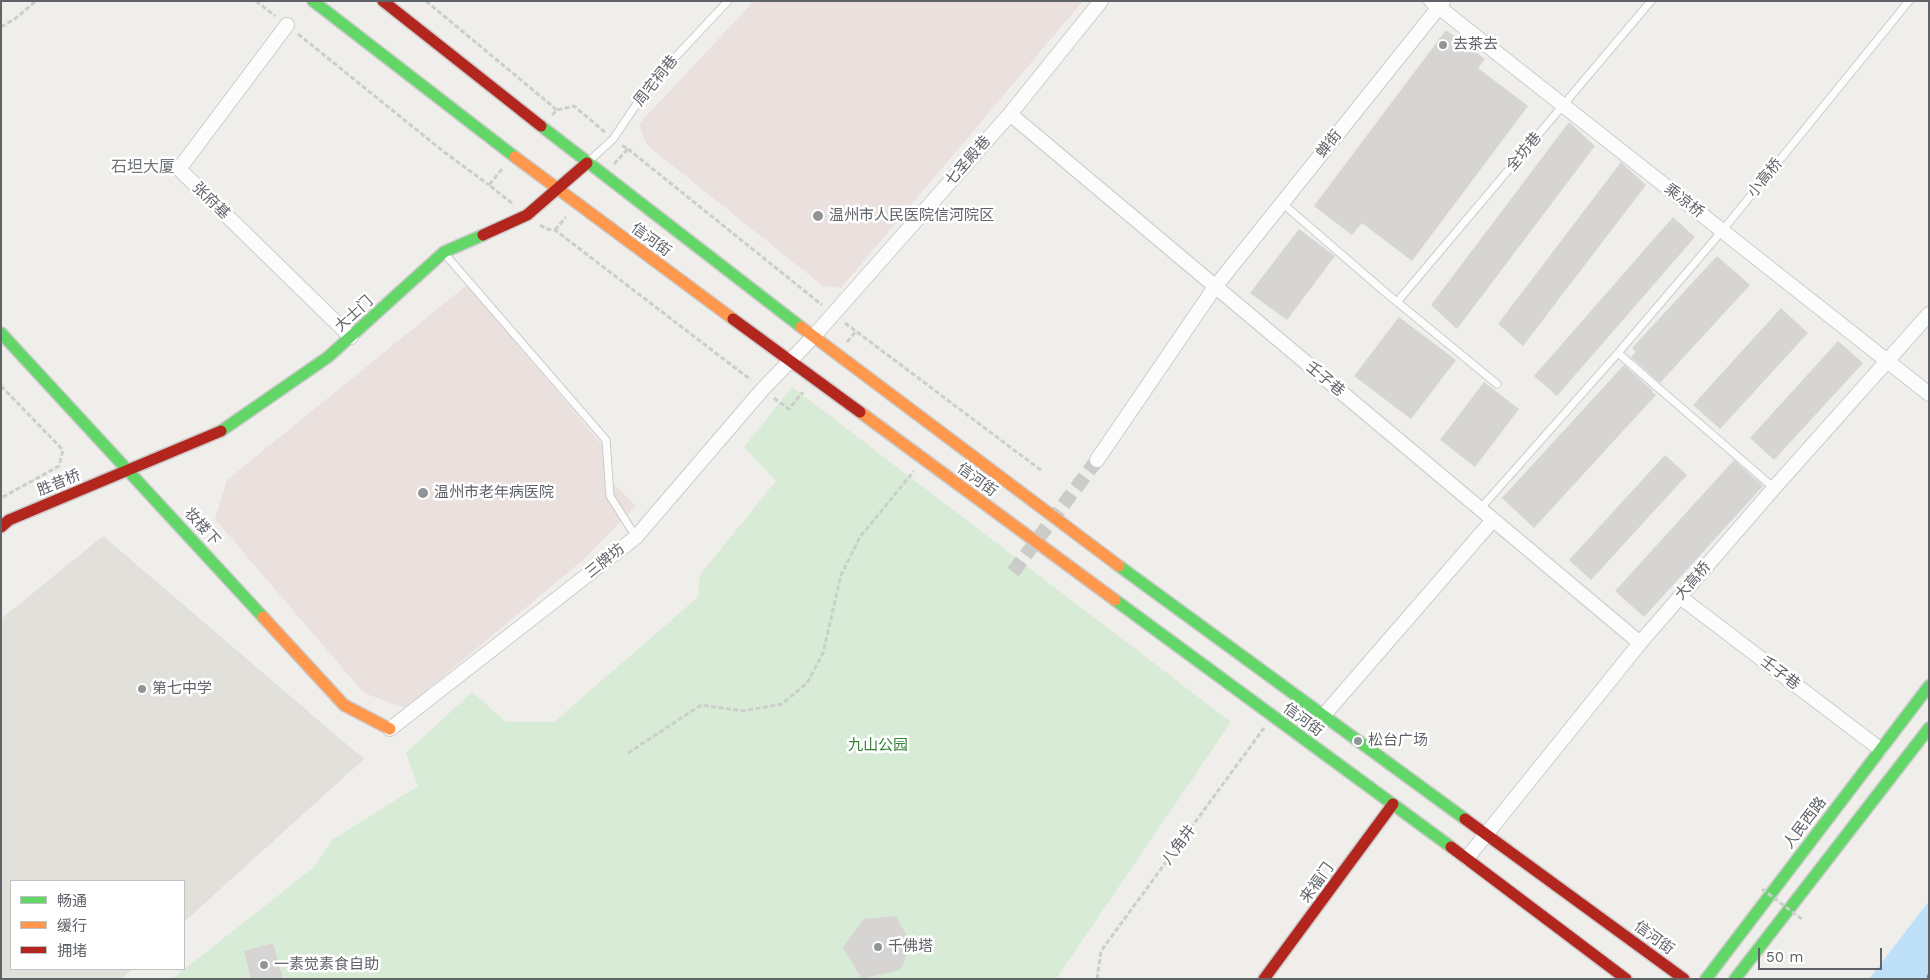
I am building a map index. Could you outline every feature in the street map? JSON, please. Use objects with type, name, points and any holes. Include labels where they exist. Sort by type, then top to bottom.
[{"type":"main road","name":"信河街","points":[[312,1],[558,190],[1467,858],[1626,979]]},
{"type":"main road","name":"信河街","points":[[383,1],[587,163],[813,337],[1684,979]]},
{"type":"main road","name":"大士门","points":[[129,470],[218,432],[328,357],[444,252],[527,215],[587,163]]},
{"type":"main road","name":"妆楼下","points":[[1,333],[344,705],[390,729]]},
{"type":"main road","name":"胜昔桥","points":[[1,527],[9,520],[129,470]]},
{"type":"main road","name":"人民西路","points":[[1706,979],[1929,686]]},
{"type":"main road","points":[[1735,979],[1929,728]]},
{"type":"main road","name":"来福门","points":[[1264,979],[1393,804]]},
{"type":"street","name":"七圣殿巷","points":[[790,362],[1010,114],[1101,1]]},
{"type":"street","name":"乘凉桥","points":[[1437,4],[1563,106],[1929,394]]},
{"type":"street","name":"蝉街","points":[[1097,460],[1215,287],[1437,4]]},
{"type":"street","name":"张府基","points":[[287,25],[179,169],[351,337]]},
{"type":"street","name":"壬子巷","points":[[1010,114],[1640,643]]},
{"type":"street","name":"大高桥","points":[[1467,858],[1640,643],[1774,488],[1929,314]]},
{"type":"street","name":"三牌坊","points":[[390,729],[636,536],[762,390],[790,362]]},
{"type":"street","points":[[1324,715],[1493,520]]},
{"type":"street","name":"壬子巷","points":[[1680,597],[1880,749]]},
{"type":"lane","name":"周宅祠巷","points":[[587,163],[613,139],[651,83],[728,1]]},
{"type":"lane","name":"全坊巷","points":[[1397,302],[1652,1]]},
{"type":"lane","name":"小高桥","points":[[1479,509],[1618,353],[1722,231],[1909,1]]},
{"type":"lane","points":[[1282,203],[1397,302],[1497,384]]},
{"type":"lane","points":[[444,252],[606,440],[610,496],[636,536]]},
{"type":"lane","points":[[1618,353],[1774,488]]},
{"type":"path","points":[[1,27],[16,18],[36,1]]},
{"type":"path","points":[[256,1],[444,152],[490,185]]},
{"type":"path","points":[[426,1],[557,110]]},
{"type":"path","points":[[556,230],[789,409]]},
{"type":"path","points":[[1,386],[63,450],[59,466],[1,498]]},
{"type":"path","points":[[628,753],[700,705],[743,711],[782,704],[807,683],[823,653],[841,575],[860,537],[924,460]]},
{"type":"path","name":"八角井","points":[[1098,979],[1101,951],[1273,716]]},
{"type":"path","points":[[1762,889],[1803,920]]},
{"type":"shaded area","name":"温州市人民医院信河院区","points":[[754,1],[1083,1],[841,288],[823,286],[647,145],[639,124]]},
{"type":"shaded area","name":"温州市老年病医院","points":[[467,285],[613,458],[608,478],[636,506],[583,560],[405,708],[364,693],[215,519],[227,480]]},
{"type":"shaded area","name":"第七中学","points":[[103,536],[364,759],[185,921],[185,880],[10,880],[10,970],[131,970],[121,979],[1,979],[1,619]]},
{"type":"green space","name":"九山公园","points":[[792,387],[1231,722],[1056,979],[172,979],[314,867],[332,840],[418,786],[406,753],[472,692],[506,722],[554,722],[698,597],[700,575],[776,481],[744,447]]},
{"type":"water","points":[[1929,901],[1929,979],[1869,979]]},
{"type":"building","points":[[1446,30],[1485,59],[1478,68],[1528,106],[1412,261],[1362,223],[1352,235],[1314,206]]},
{"type":"building","points":[[1569,122],[1595,146],[1457,329],[1431,305]]},
{"type":"building","points":[[1621,162],[1646,185],[1523,346],[1498,324]]},
{"type":"building","points":[[1673,217],[1695,237],[1557,396],[1534,376]]},
{"type":"building","points":[[1299,229],[1335,256],[1287,320],[1250,293]]},
{"type":"building","points":[[1717,256],[1750,285],[1660,383],[1631,357],[1636,352],[1632,348]]},
{"type":"building","points":[[1781,308],[1808,333],[1720,429],[1693,405]]},
{"type":"building","points":[[1399,317],[1456,360],[1411,419],[1354,376]]},
{"type":"building","points":[[1838,341],[1863,363],[1774,460],[1750,438]]},
{"type":"building","points":[[1624,365],[1656,395],[1534,528],[1502,498]]},
{"type":"building","points":[[1484,382],[1519,409],[1475,467],[1440,440]]},
{"type":"building","points":[[1665,455],[1687,475],[1591,580],[1569,560]]},
{"type":"building","points":[[1734,460],[1763,486],[1644,617],[1615,591]]},
{"type":"building","name":"千佛塔","points":[[896,916],[912,945],[900,970],[862,979],[843,948],[863,919]]},
{"type":"building","name":"一素觉素食自助","points":[[273,943],[283,979],[251,979],[244,951]]},
{"type":"ferry route","points":[[1927,979],[1929,971]]},
{"type":"tunnel","points":[[1013,572],[1097,460]]},
{"type":"traffic: fast","points":[[313,1],[515,157]]},
{"type":"traffic: fast","points":[[541,126],[801,327]]},
{"type":"traffic: fast","points":[[221,431],[328,357],[444,252],[483,235]]},
{"type":"traffic: fast","points":[[1,333],[263,617]]},
{"type":"traffic: fast","points":[[1119,566],[1465,819]]},
{"type":"traffic: fast","points":[[1115,600],[1451,847]]},
{"type":"traffic: fast","points":[[1706,979],[1929,686]]},
{"type":"traffic: fast","points":[[1735,979],[1929,728]]},
{"type":"traffic: slow","points":[[515,157],[733,319]]},
{"type":"traffic: slow","points":[[801,327],[1119,566]]},
{"type":"traffic: slow","points":[[860,412],[1115,600]]},
{"type":"traffic: slow","points":[[263,617],[344,705],[390,729]]},
{"type":"traffic: jam","points":[[383,1],[541,126]]},
{"type":"traffic: jam","points":[[483,235],[527,215],[587,163]]},
{"type":"traffic: jam","points":[[733,319],[860,412]]},
{"type":"traffic: jam","points":[[1,527],[9,520],[221,431]]},
{"type":"traffic: jam","points":[[1264,979],[1393,804]]},
{"type":"traffic: jam","points":[[1465,819],[1684,979]]},
{"type":"traffic: jam","points":[[1451,847],[1626,979]]},
{"type":"place","name":"去茶去","points":[[1443,45]]},
{"type":"place","name":"温州市人民医院信河院区","points":[[818,216]]},
{"type":"place","name":"温州市老年病医院","points":[[423,493]]},
{"type":"place","name":"第七中学","points":[[142,689]]},
{"type":"place","name":"松台广场","points":[[1358,741]]},
{"type":"place","name":"千佛塔","points":[[878,947]]},
{"type":"place","name":"一素觉素食自助","points":[[264,965]]},
{"type":"district","name":"石坦大厦","points":[[143,167]]}]
